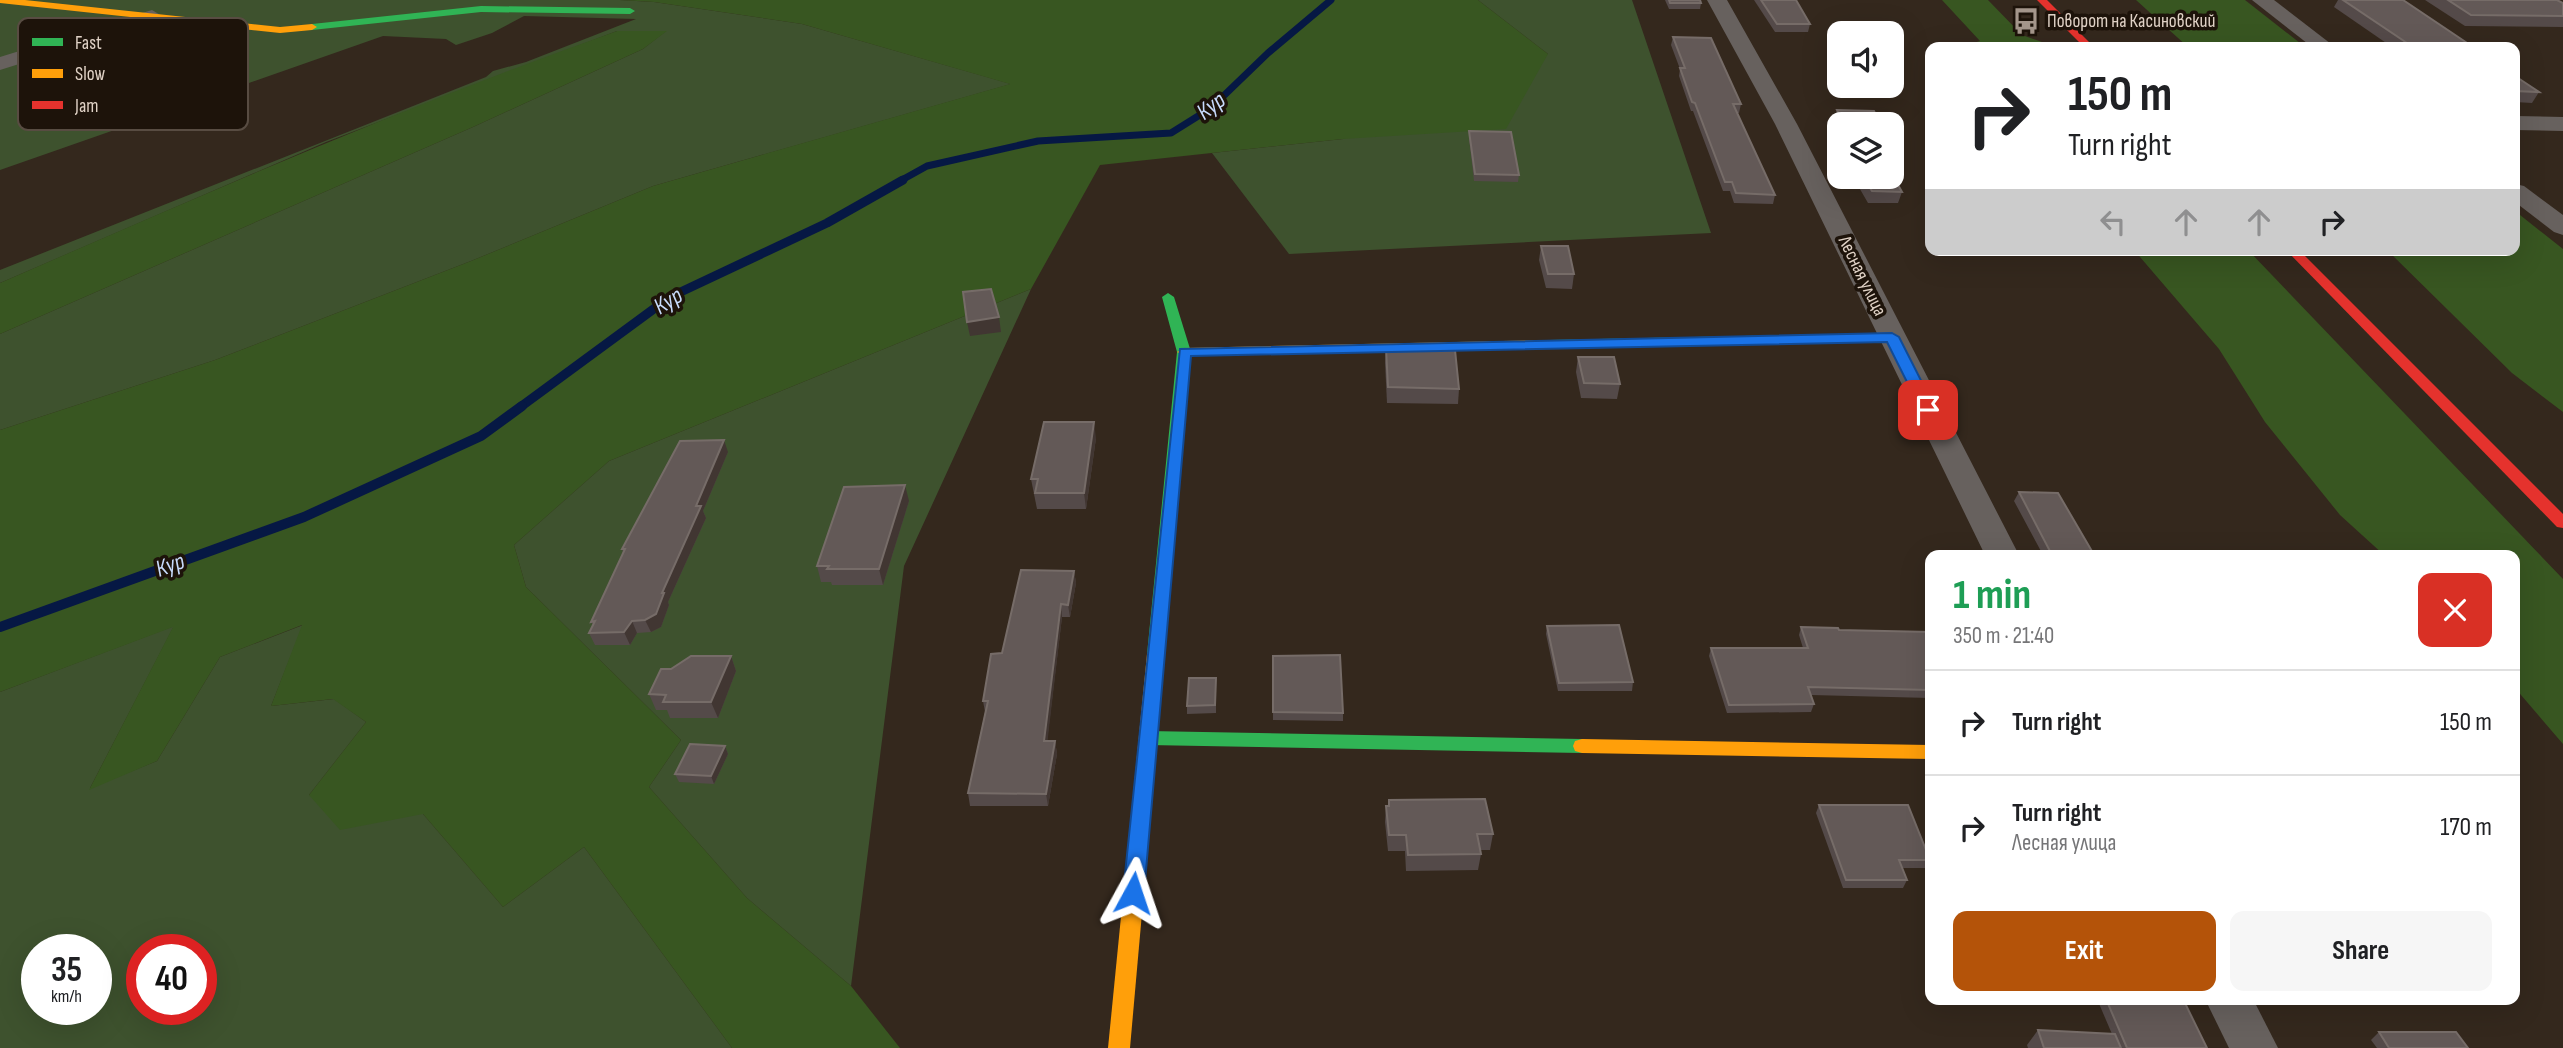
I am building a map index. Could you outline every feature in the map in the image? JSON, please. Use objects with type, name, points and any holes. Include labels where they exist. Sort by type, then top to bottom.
[{"type":"street","points":[[0,0],[170,18]]},
{"type":"street","name":"Лесная улица","points":[[1717,0],[1786,124],[1999,550]]},
{"type":"street","points":[[2042,0],[2084,42]]},
{"type":"street","points":[[2262,0],[2318,42]]},
{"type":"street","points":[[248,27],[279,30],[481,9],[630,11]]},
{"type":"street","points":[[146,18],[152,16]]},
{"type":"street","points":[[0,64],[18,58]]},
{"type":"street","points":[[2520,123],[2563,124]]},
{"type":"street","points":[[2520,195],[2563,227]]},
{"type":"street","points":[[2298,256],[2563,523]]},
{"type":"street","points":[[1119,1048],[1184,352],[1168,297]]},
{"type":"street","points":[[1184,352],[1892,337]]},
{"type":"street","points":[[1148,738],[1925,752]]},
{"type":"street","points":[[2231,1005],[2254,1048]]},
{"type":"green space","points":[[0,0],[654,2],[802,24],[1011,84],[653,186],[471,261],[215,360],[0,430],[0,334],[473,127],[643,49],[666,31],[617,31],[326,142],[0,283],[0,270],[486,77],[493,71],[526,62],[636,19],[524,16],[492,33],[456,45],[446,39],[383,36],[248,83],[248,18],[18,18],[18,130],[114,130],[0,170]]},
{"type":"green space","points":[[620,0],[1478,0],[1548,54],[1506,129],[1343,139],[1100,165],[1031,289],[609,461],[514,545],[526,587],[681,740],[649,787],[747,898],[851,986],[900,1048],[732,1048],[584,847],[503,907],[423,814],[340,830],[309,795],[366,722],[333,699],[271,706],[302,625],[220,657],[157,761],[89,790],[173,627],[0,692],[0,430],[215,360],[471,261],[653,186],[1010,84],[802,24],[654,2]]},
{"type":"green space","points":[[1478,0],[1632,0],[1711,233],[1289,254],[1212,153],[1343,139],[1548,54]]},
{"type":"green space","points":[[1942,0],[1988,0],[2022,35],[2042,42],[1977,42],[1980,41]]},
{"type":"green space","points":[[2136,0],[2245,0],[2299,42],[2182,42]]},
{"type":"green space","points":[[617,31],[667,31],[643,49],[473,127],[0,334],[0,283],[383,120]]},
{"type":"green space","points":[[2520,215],[2563,249],[2563,412],[2512,373],[2393,256],[2520,256]]},
{"type":"green space","points":[[2139,256],[2254,256],[2563,579],[2563,744],[2520,694],[2520,550],[2378,550],[2340,515],[2265,422],[2219,349]]},
{"type":"green space","points":[[1031,289],[904,566],[851,986],[747,898],[649,787],[681,740],[526,587],[514,545],[609,461]]},
{"type":"green space","points":[[303,625],[271,706],[334,699],[366,722],[309,795],[423,814],[503,907],[584,847],[732,1048],[0,1048],[0,692],[174,626],[90,788],[157,761],[220,657]]},
{"type":"building","points":[[1669,0],[1700,0],[1701,3],[1670,3]]},
{"type":"building","points":[[1761,0],[1796,0],[1810,24],[1777,24]]},
{"type":"building","points":[[2343,0],[2403,0],[2466,42],[2406,42]]},
{"type":"building","points":[[2448,0],[2557,0],[2563,3],[2563,16],[2471,15]]},
{"type":"building","points":[[1673,37],[1711,38],[1741,104],[1733,104],[1775,195],[1736,193],[1732,182],[1725,182],[1695,103],[1692,102],[1680,68],[1685,68]]},
{"type":"building","points":[[2520,79],[2539,92],[2520,91]]},
{"type":"building","points":[[1837,110],[1874,112],[1838,112]]},
{"type":"building","points":[[1469,131],[1511,132],[1519,175],[1475,174]]},
{"type":"building","points":[[1871,189],[1900,189],[1902,192]]},
{"type":"building","points":[[1541,246],[1568,246],[1574,274],[1548,274]]},
{"type":"building","points":[[991,289],[999,317],[967,322],[963,292]]},
{"type":"building","points":[[1386,348],[1455,350],[1459,389],[1388,387]]},
{"type":"building","points":[[1578,357],[1614,357],[1620,384],[1584,383]]},
{"type":"building","points":[[1044,422],[1094,422],[1084,493],[1035,493],[1038,479],[1031,479]]},
{"type":"building","points":[[724,440],[696,506],[701,506],[662,593],[656,614],[645,620],[632,621],[624,632],[589,633],[595,621],[591,622],[625,549],[622,549],[680,441]]},
{"type":"building","points":[[905,485],[879,569],[827,569],[829,566],[817,566],[844,487]]},
{"type":"building","points":[[2019,492],[2058,493],[2091,550],[2049,550]]},
{"type":"building","points":[[1021,570],[1074,571],[1068,605],[1061,604],[1044,741],[1055,741],[1046,794],[968,793],[988,701],[983,701],[991,654],[1002,653]]},
{"type":"building","points":[[1619,625],[1633,682],[1559,683],[1547,626]]},
{"type":"building","points":[[1801,627],[1925,632],[1925,690],[1808,687],[1814,704],[1729,705],[1711,648],[1808,648]]},
{"type":"building","points":[[1340,655],[1343,713],[1273,712],[1273,656]]},
{"type":"building","points":[[691,656],[731,656],[711,702],[663,702],[666,695],[649,694],[661,669],[671,669]]},
{"type":"building","points":[[1189,678],[1216,678],[1215,705],[1187,706]]},
{"type":"building","points":[[690,744],[725,746],[711,776],[675,774]]},
{"type":"building","points":[[1485,799],[1493,834],[1477,834],[1481,854],[1408,855],[1406,835],[1389,835],[1386,806],[1389,806],[1389,800]]},
{"type":"building","points":[[1819,805],[1908,805],[1925,848],[1925,860],[1899,860],[1907,880],[1846,880]]},
{"type":"building","points":[[2109,1005],[2186,1005],[2207,1048],[2127,1048]]},
{"type":"building","points":[[2038,1030],[2115,1034],[2121,1048],[2044,1048]]},
{"type":"building","points":[[2379,1032],[2456,1032],[2468,1048],[2389,1048]]},
{"type":"waterway","name":"Кур","points":[[900,181],[927,166],[1038,141],[1171,133],[1211,108],[1268,53],[1331,0]]},
{"type":"waterway","name":"Кур","points":[[519,408],[670,297],[827,223],[903,180]]},
{"type":"waterway","name":"Кур","points":[[0,627],[304,517],[481,436],[522,406]]},
{"type":"traffic: fast","points":[[312,27],[481,9],[630,11]]},
{"type":"traffic: fast","points":[[1156,654],[1184,352],[1168,297]]},
{"type":"traffic: fast","points":[[1549,344],[1892,337]]},
{"type":"traffic: fast","points":[[1148,738],[1582,746]]},
{"type":"traffic: slow","points":[[0,0],[168,18]]},
{"type":"traffic: slow","points":[[248,27],[280,30],[312,27]]},
{"type":"traffic: slow","points":[[1184,352],[1549,344]]},
{"type":"traffic: slow","points":[[1119,1048],[1156,654]]},
{"type":"traffic: slow","points":[[1582,746],[1925,752]]},
{"type":"traffic: jam","points":[[2042,0],[2084,42]]},
{"type":"traffic: jam","points":[[2298,256],[2563,523]]},
{"type":"place","name":"Поворот на Касиновский","points":[[2026,21]]},
{"type":"route","points":[[1133,893],[1184,352],[1892,337],[1928,410]]}]
